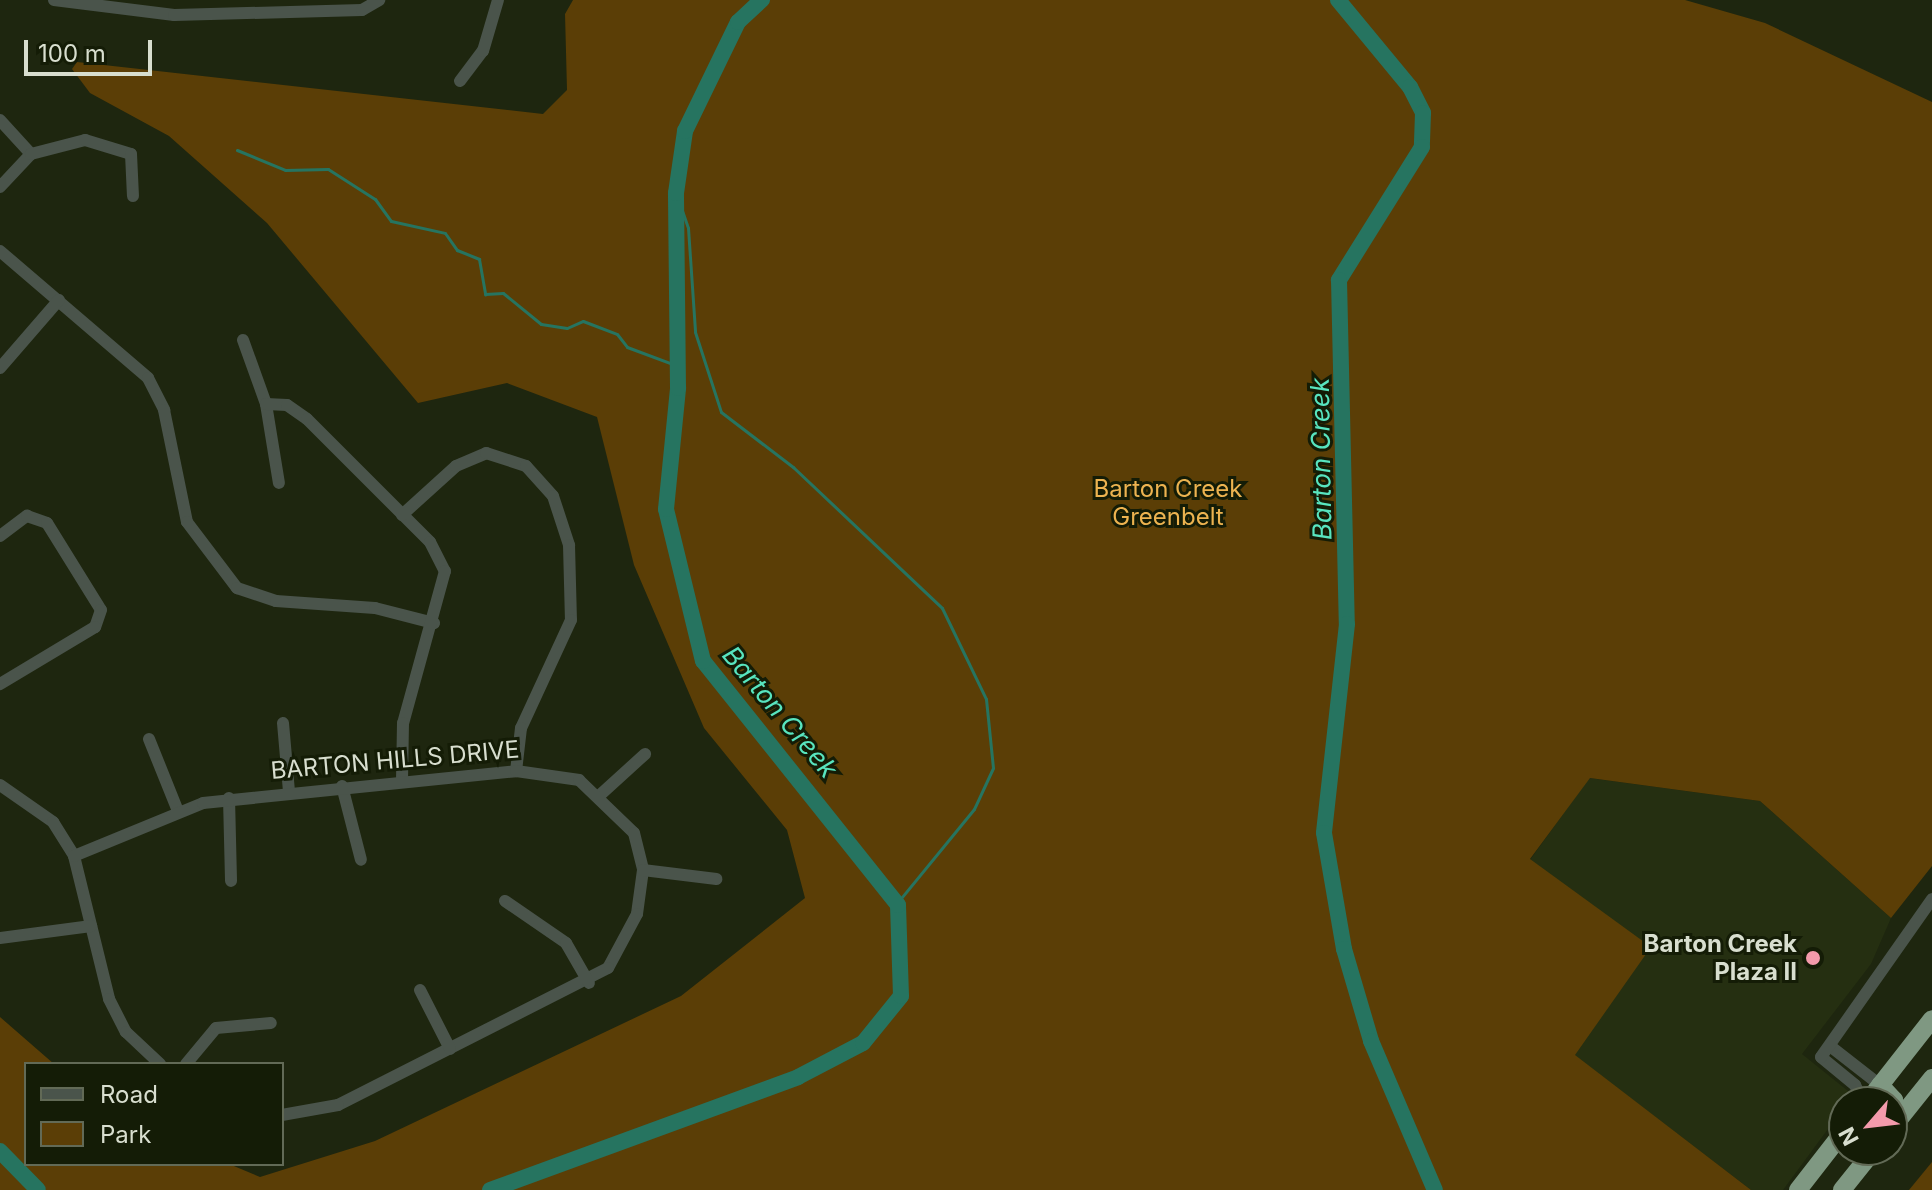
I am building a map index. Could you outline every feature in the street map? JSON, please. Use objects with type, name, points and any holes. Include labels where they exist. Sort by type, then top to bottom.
[{"type":"highway","points":[[1880,1085],[1932,1019]]},
{"type":"highway","points":[[1908,1108],[1932,1078]]},
{"type":"highway","points":[[1798,1190],[1828,1152]]},
{"type":"highway","points":[[1842,1190],[1861,1166]]},
{"type":"street","points":[[54,0],[174,15],[259,6],[362,10],[379,0]]},
{"type":"street","points":[[460,81],[483,51],[498,0]]},
{"type":"street","points":[[0,120],[31,154]]},
{"type":"street","points":[[0,187],[31,154],[61,143],[111,142],[134,159],[133,196]]},
{"type":"street","points":[[0,251],[59,300],[158,393],[187,522],[237,588],[276,601],[375,608],[434,623]]},
{"type":"street","points":[[0,368],[59,300]]},
{"type":"street","points":[[243,340],[266,404],[279,483]]},
{"type":"street","points":[[266,404],[287,405],[307,419],[430,542],[445,571],[434,623],[403,723],[402,779]]},
{"type":"street","points":[[402,515],[456,466],[486,453],[526,466],[553,496],[574,578],[571,620],[521,728],[516,771]]},
{"type":"street","points":[[0,536],[27,516],[47,523],[101,610],[95,627],[0,684]]},
{"type":"street","points":[[283,723],[289,791]]},
{"type":"street","points":[[149,739],[178,811]]},
{"type":"street","points":[[600,795],[645,754]]},
{"type":"street","name":"BARTON HILLS DRIVE","points":[[74,856],[178,811],[229,798],[402,779],[516,771],[560,774],[600,795],[634,833],[643,870],[621,954],[589,983],[338,1105],[284,1115]]},
{"type":"street","points":[[0,785],[53,822],[74,856],[116,1015],[158,1062]]},
{"type":"street","points":[[342,786],[361,860]]},
{"type":"street","points":[[229,798],[231,881]]},
{"type":"street","points":[[643,870],[716,879]]},
{"type":"street","points":[[1856,1086],[1821,1057],[1932,899]]},
{"type":"street","points":[[505,901],[566,943],[589,983]]},
{"type":"street","points":[[0,938],[91,926]]},
{"type":"street","points":[[420,990],[450,1049]]},
{"type":"street","points":[[188,1062],[216,1028],[271,1023]]},
{"type":"street","points":[[1830,1046],[1880,1085]]},
{"type":"shaded area","points":[[1589,778],[1760,801],[1891,918],[1871,964],[1802,1054],[1842,1086],[1828,1086],[1828,1129],[1783,1190],[1751,1190],[1574,1055],[1530,860]]},
{"type":"green space","name":"Barton Creek Greenbelt","points":[[573,0],[1685,0],[1765,23],[1932,102],[1932,866],[1891,918],[1760,801],[1590,778],[1530,859],[1651,947],[1575,1055],[1751,1190],[0,1190],[0,1017],[52,1062],[24,1062],[24,1166],[234,1166],[260,1177],[375,1141],[681,996],[805,898],[787,830],[704,728],[634,565],[597,417],[507,383],[418,403],[267,223],[169,136],[90,93],[72,69],[77,62],[543,114],[567,90],[565,14]]},
{"type":"green space","points":[[1932,1162],[1932,1190],[1909,1190]]},
{"type":"waterway","name":"Barton Creek","points":[[490,1190],[798,1077],[863,1043],[901,996],[898,905],[703,661],[666,509],[678,388],[676,193],[685,131],[738,22],[762,0]]},
{"type":"waterway","name":"Barton Creek","points":[[1338,0],[1410,87],[1423,113],[1422,147],[1339,280],[1347,624],[1324,833],[1344,949],[1371,1041],[1435,1190]]},
{"type":"waterway","points":[[237,150],[285,170],[328,169],[375,199],[391,221],[445,233],[457,250],[479,259],[485,294],[503,293],[541,324],[567,328],[583,321],[617,334],[627,347],[678,366]]},
{"type":"waterway","points":[[676,193],[688,228],[695,332],[721,412],[793,467],[942,608],[986,699],[993,768],[974,809],[897,903]]},
{"type":"waterway","name":"Barton Creek","points":[[0,1151],[38,1190]]},
{"type":"place","name":"Barton Creek Plaza II","points":[[1813,958]]}]
